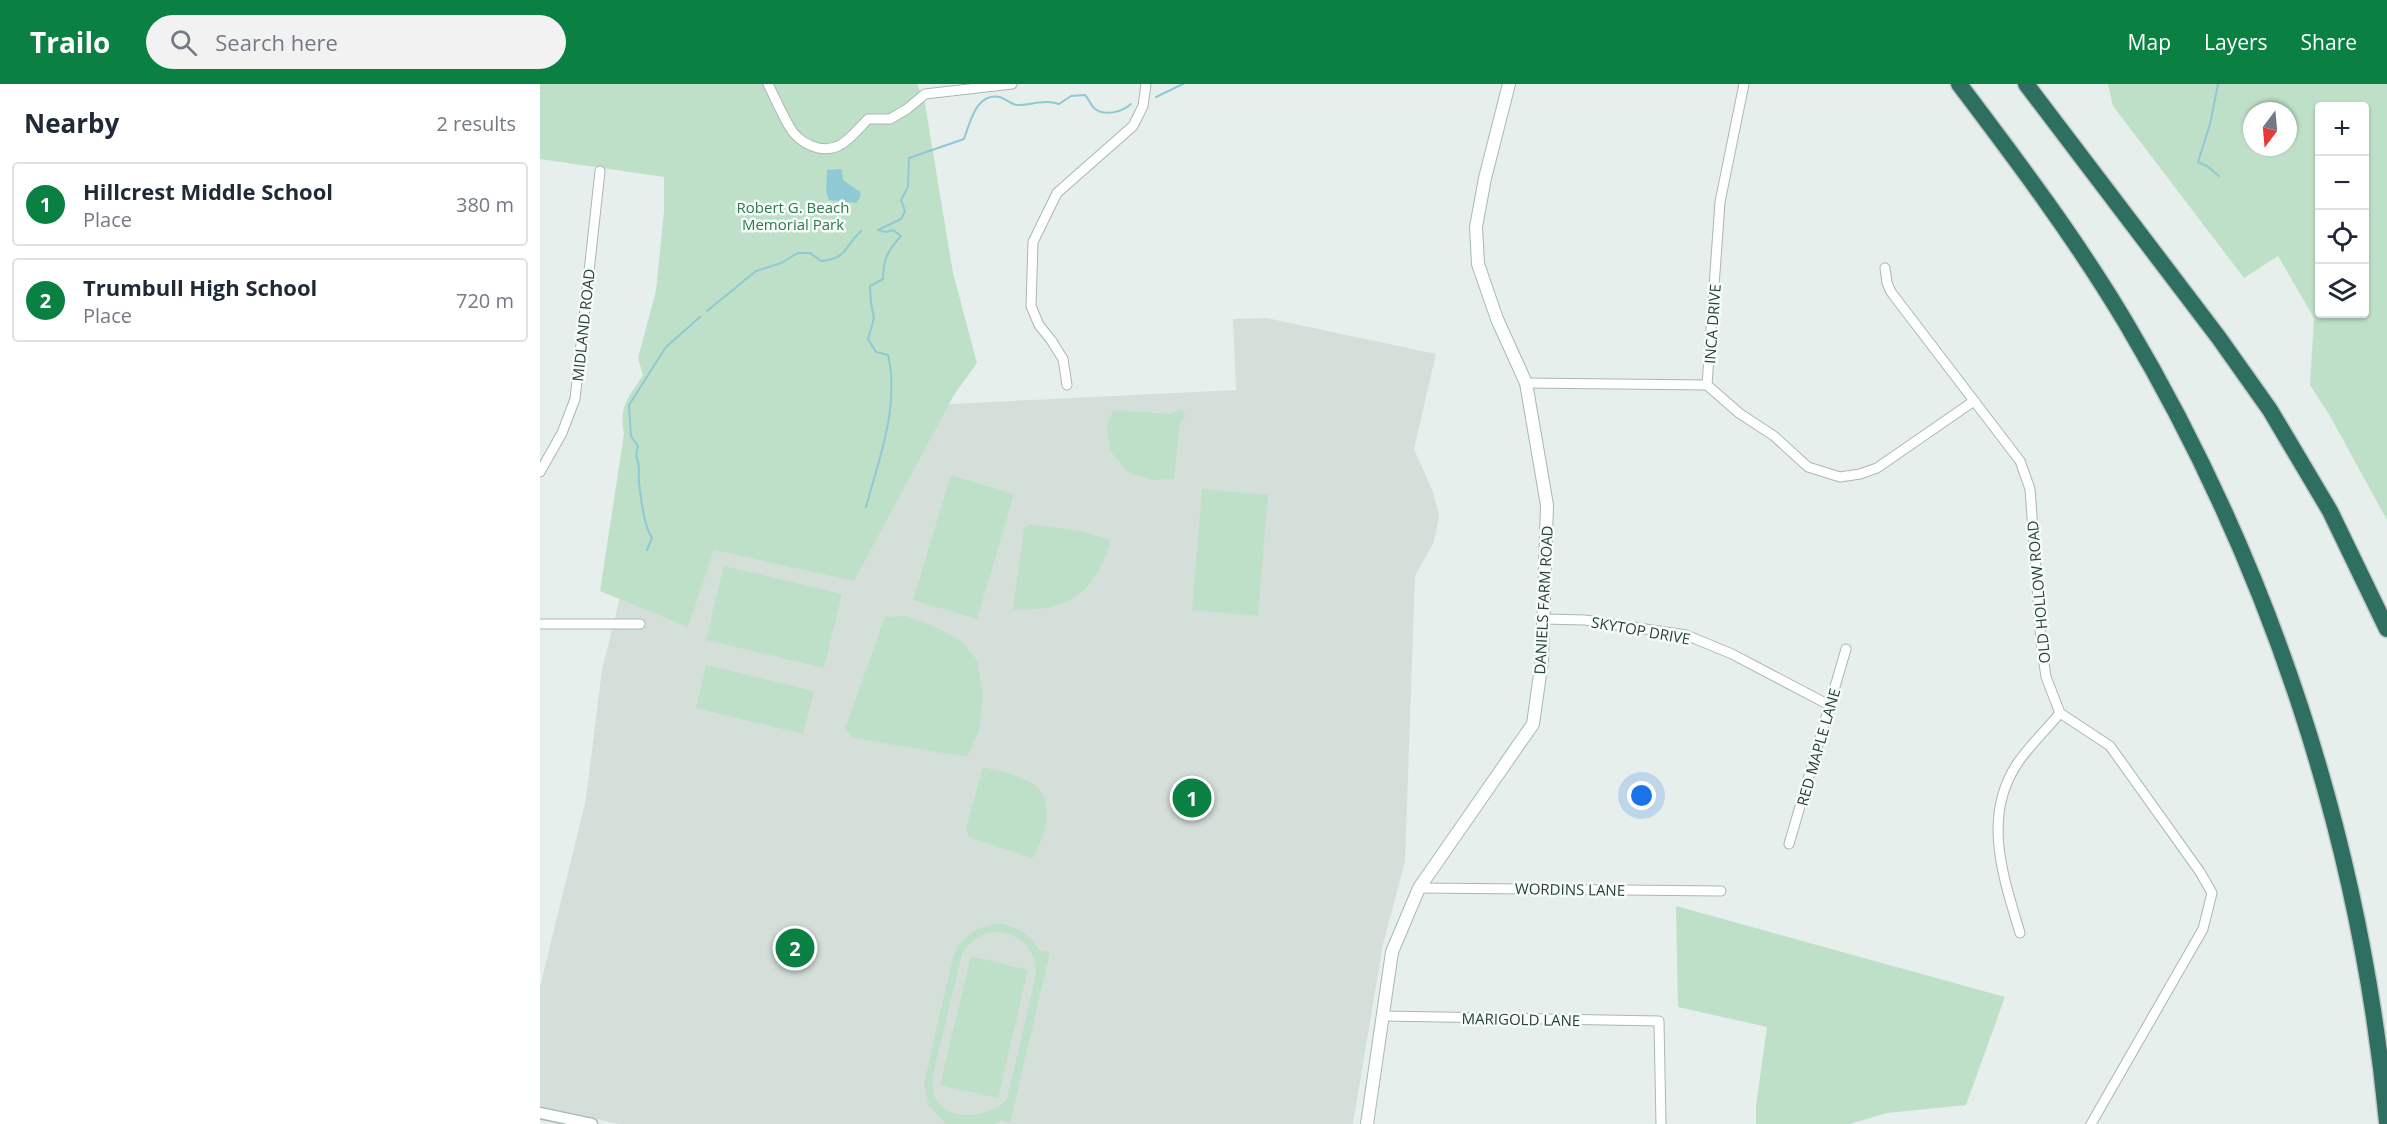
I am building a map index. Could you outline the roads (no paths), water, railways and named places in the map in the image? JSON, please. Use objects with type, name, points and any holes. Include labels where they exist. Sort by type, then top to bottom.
[{"type":"highway","points":[[1949,84],[2027,174]]},
{"type":"highway","points":[[1959,84],[2027,174],[2094,271],[2155,374],[2214,489],[2269,617],[2314,747],[2349,882],[2375,1018],[2387,1122]]},
{"type":"highway","points":[[2026,84],[2236,361],[2285,434],[2344,537],[2387,629]]},
{"type":"highway","points":[[2040,84],[2130,221]]},
{"type":"main road","name":"DANIELS FARM ROAD","points":[[1367,1124],[1392,952],[1419,888],[1533,723],[1542,660],[1547,505],[1526,383],[1497,319],[1478,264],[1476,235],[1485,178],[1509,84]]},
{"type":"street","points":[[768,84],[796,136],[805,143],[822,148],[839,146],[868,119],[890,119],[925,94],[1012,84]]},
{"type":"street","points":[[925,84],[925,94]]},
{"type":"street","points":[[1067,385],[1063,359],[1052,340],[1039,325],[1031,306],[1033,242],[1057,193],[1132,126],[1143,106],[1146,84]]},
{"type":"street","name":"INCA DRIVE","points":[[1526,383],[1707,385],[1720,202],[1744,84]]},
{"type":"street","name":"MIDLAND ROAD","points":[[540,472],[562,433],[575,399],[600,171]]},
{"type":"street","name":"OLD HOLLOW ROAD","points":[[1885,268],[1891,292],[2020,461],[2030,489],[2041,642],[2046,677],[2060,712]]},
{"type":"street","points":[[1707,385],[1739,413],[1774,436],[1808,467],[1840,477],[1860,474],[1877,468],[1974,401]]},
{"type":"street","name":"SKYTOP DRIVE","points":[[1544,619],[1585,620],[1686,635],[1732,654],[1829,705]]},
{"type":"street","points":[[540,624],[640,624]]},
{"type":"street","name":"RED MAPLE LANE","points":[[1789,844],[1846,649]]},
{"type":"street","points":[[2020,933],[1999,854],[1998,812],[2006,786],[2018,762],[2060,712],[2110,746],[2200,872],[2212,894],[2202,929],[2091,1124]]},
{"type":"street","name":"WORDINS LANE","points":[[1419,888],[1720,891]]},
{"type":"street","name":"MARIGOLD LANE","points":[[1383,1016],[1659,1021],[1661,1124]]},
{"type":"street","points":[[540,1113],[592,1124]]},
{"type":"water","points":[[827,170],[842,170],[843,180],[860,192],[861,196],[856,203],[829,200],[826,192]]},
{"type":"waterway","points":[[1156,97],[1183,84]]},
{"type":"waterway","points":[[2218,84],[2210,124],[2198,162],[2219,176]]},
{"type":"waterway","points":[[866,507],[882,451],[890,413],[891,393],[888,355],[876,352],[868,339],[874,318],[870,286],[883,279],[887,255],[901,236],[893,230],[886,232],[878,230],[901,219],[905,211],[901,200],[908,187],[909,158],[964,139],[975,110],[985,99],[992,97],[1000,97],[1017,105],[1043,102],[1059,104],[1071,96],[1085,95],[1094,108],[1108,113],[1131,104]]},
{"type":"waterway","points":[[707,311],[756,271],[781,263],[798,253],[810,253],[821,261],[830,260],[845,251],[861,231]]},
{"type":"waterway","points":[[647,550],[652,538],[642,504],[636,456],[638,446],[631,436],[629,405],[666,347],[700,317]]},
{"type":"place","name":"Hillcrest Middle School","points":[[1192,798]]},
{"type":"place","name":"Trumbull High School","points":[[795,948]]},
{"type":"park label","name":"Robert G. Beach Memorial Park","points":[[793,216]]}]
